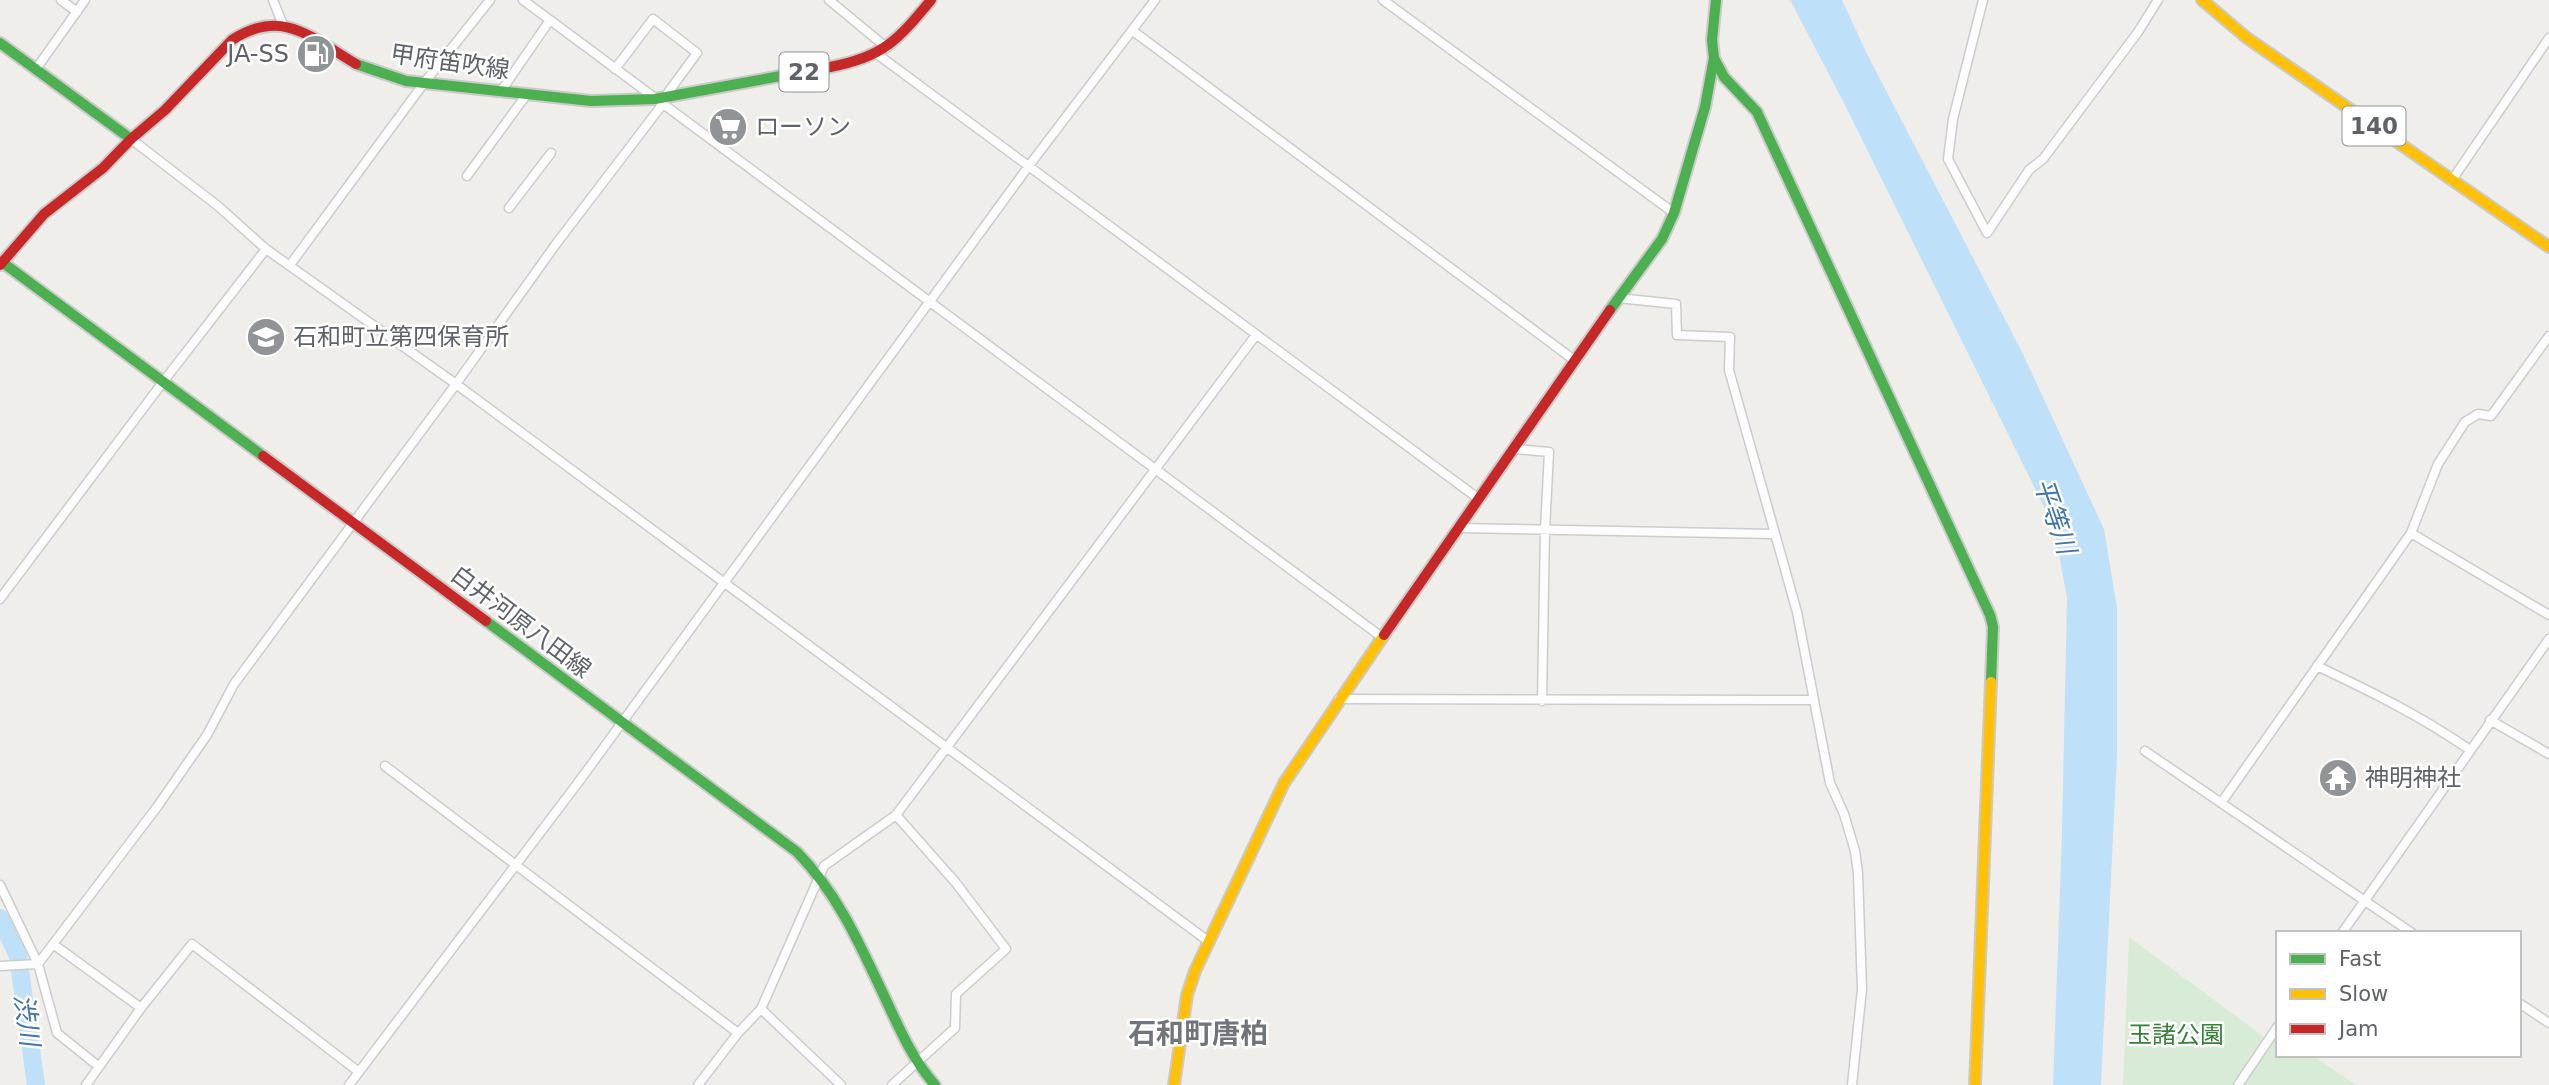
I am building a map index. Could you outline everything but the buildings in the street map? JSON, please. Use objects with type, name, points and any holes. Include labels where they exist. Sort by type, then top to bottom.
[{"type":"main road","name":"甲府笛吹線","points":[[283,25],[302,32],[356,64],[386,76],[424,83],[591,101],[660,100],[831,67],[882,51],[909,27],[931,0]]},
{"type":"main road","points":[[1174,1085],[1187,995],[1208,941],[1284,783],[1339,699],[1515,449],[1574,360],[1662,239],[1674,213],[1705,107],[1714,58],[1716,0]]},
{"type":"main road","name":"140","points":[[2202,0],[2247,38],[2549,247]]},
{"type":"main road","points":[[1,264],[44,214],[103,167],[164,110],[232,40],[257,27],[283,25]]},
{"type":"main road","points":[[0,43],[131,139]]},
{"type":"main road","points":[[1714,58],[1724,77],[1757,112],[1990,615],[1993,627],[1975,1085]]},
{"type":"main road","name":"白井河原八田線","points":[[1,264],[797,852],[820,876],[852,929],[917,1062],[934,1085]]},
{"type":"street","points":[[61,0],[77,12]]},
{"type":"street","points":[[36,69],[85,0]]},
{"type":"street","points":[[273,0],[283,25]]},
{"type":"street","points":[[290,265],[424,83],[490,0]]},
{"type":"street","points":[[523,0],[1383,638]]},
{"type":"street","points":[[830,0],[882,51],[1028,167],[1479,499]]},
{"type":"street","points":[[349,1085],[724,583],[1028,167],[1155,0]]},
{"type":"street","points":[[1383,0],[1674,213]]},
{"type":"street","points":[[1983,0],[1952,119],[1948,159],[1987,233],[2029,170],[2043,159],[2138,32],[2158,0]]},
{"type":"street","points":[[38,964],[157,807],[207,735],[234,684],[697,52],[653,19],[615,69]]},
{"type":"street","points":[[501,91],[550,20]]},
{"type":"street","points":[[1133,31],[1574,360]]},
{"type":"street","points":[[2452,180],[2549,38]]},
{"type":"street","points":[[467,176],[527,94]]},
{"type":"street","points":[[131,139],[218,206],[266,249],[456,384],[1208,941]]},
{"type":"street","points":[[509,208],[551,153]]},
{"type":"street","points":[[0,599],[266,249]]},
{"type":"street","points":[[1618,298],[1676,304],[1677,335],[1730,337],[1730,370],[1797,612],[1830,783],[1850,834],[1858,873],[1862,989],[1852,1085]]},
{"type":"street","points":[[698,1085],[738,1032],[761,1009],[824,866],[896,814],[1256,335]]},
{"type":"street","points":[[2221,803],[2411,533],[2438,464],[2465,422],[2478,414],[2491,416],[2549,336]]},
{"type":"street","points":[[1515,449],[1549,452],[1542,701]]},
{"type":"street","points":[[1459,528],[1774,534]]},
{"type":"street","points":[[2411,533],[2549,615]]},
{"type":"street","points":[[2343,931],[2549,639]]},
{"type":"street","points":[[2317,666],[2393,702],[2470,750]]},
{"type":"street","points":[[1339,699],[1814,700]]},
{"type":"street","points":[[2490,720],[2548,750]]},
{"type":"street","points":[[2145,751],[2409,931]]},
{"type":"street","points":[[385,766],[738,1032]]},
{"type":"street","points":[[892,1085],[955,1028],[956,994],[1006,949],[956,883],[896,814]]},
{"type":"street","points":[[0,885],[38,964],[57,1033],[98,1066]]},
{"type":"street","points":[[53,944],[141,1009]]},
{"type":"street","points":[[86,1085],[192,944],[359,1072]]},
{"type":"street","points":[[3,965],[38,964]]},
{"type":"street","points":[[2521,1004],[2549,1023]]},
{"type":"street","points":[[761,1009],[841,1085]]},
{"type":"street","points":[[2238,1085],[2276,1029]]},
{"type":"green space","name":"玉諸公園","points":[[2129,937],[2268,1040],[2276,1034],[2276,1057],[2315,1057],[2356,1085],[2123,1085]]},
{"type":"water","name":"平等川","points":[[1790,0],[1842,0],[1867,54],[2023,354],[2104,529],[2117,608],[2117,755],[2101,1085],[2053,1085],[2067,598],[2054,527],[1844,103]]},
{"type":"waterway","name":"渋川","points":[[0,918],[18,956],[36,1085]]},
{"type":"traffic: fast","points":[[1610,310],[1662,239],[1674,213],[1705,107],[1714,58],[1712,40],[1716,0]]},
{"type":"traffic: fast","points":[[0,43],[131,139]]},
{"type":"traffic: fast","points":[[1714,58],[1724,77],[1757,112],[1990,615],[1993,627],[1991,682]]},
{"type":"traffic: fast","points":[[356,64],[406,81],[591,101],[655,99],[830,67]]},
{"type":"traffic: fast","points":[[2,262],[263,456]]},
{"type":"traffic: fast","points":[[486,621],[797,852],[837,904],[908,1044],[935,1085]]},
{"type":"traffic: slow","points":[[2202,0],[2247,38],[2549,247]]},
{"type":"traffic: slow","points":[[1174,1085],[1187,995],[1195,971],[1284,783],[1384,635]]},
{"type":"traffic: slow","points":[[1975,1085],[1991,682]]},
{"type":"traffic: jam","points":[[830,67],[863,58],[888,45],[931,0]]},
{"type":"traffic: jam","points":[[0,265],[44,214],[103,168],[165,110],[232,40],[250,30],[282,26],[311,36],[356,64]]},
{"type":"traffic: jam","points":[[1384,635],[1610,310]]},
{"type":"traffic: jam","points":[[263,456],[486,621]]},
{"type":"place","name":"JA-SS","points":[[316,54]]},
{"type":"place","name":"ローソン","points":[[728,127]]},
{"type":"place","name":"石和町立第四保育所","points":[[266,337]]},
{"type":"place","name":"神明神社","points":[[2338,778]]},
{"type":"district","name":"石和町唐柏","points":[[1198,1033]]}]
